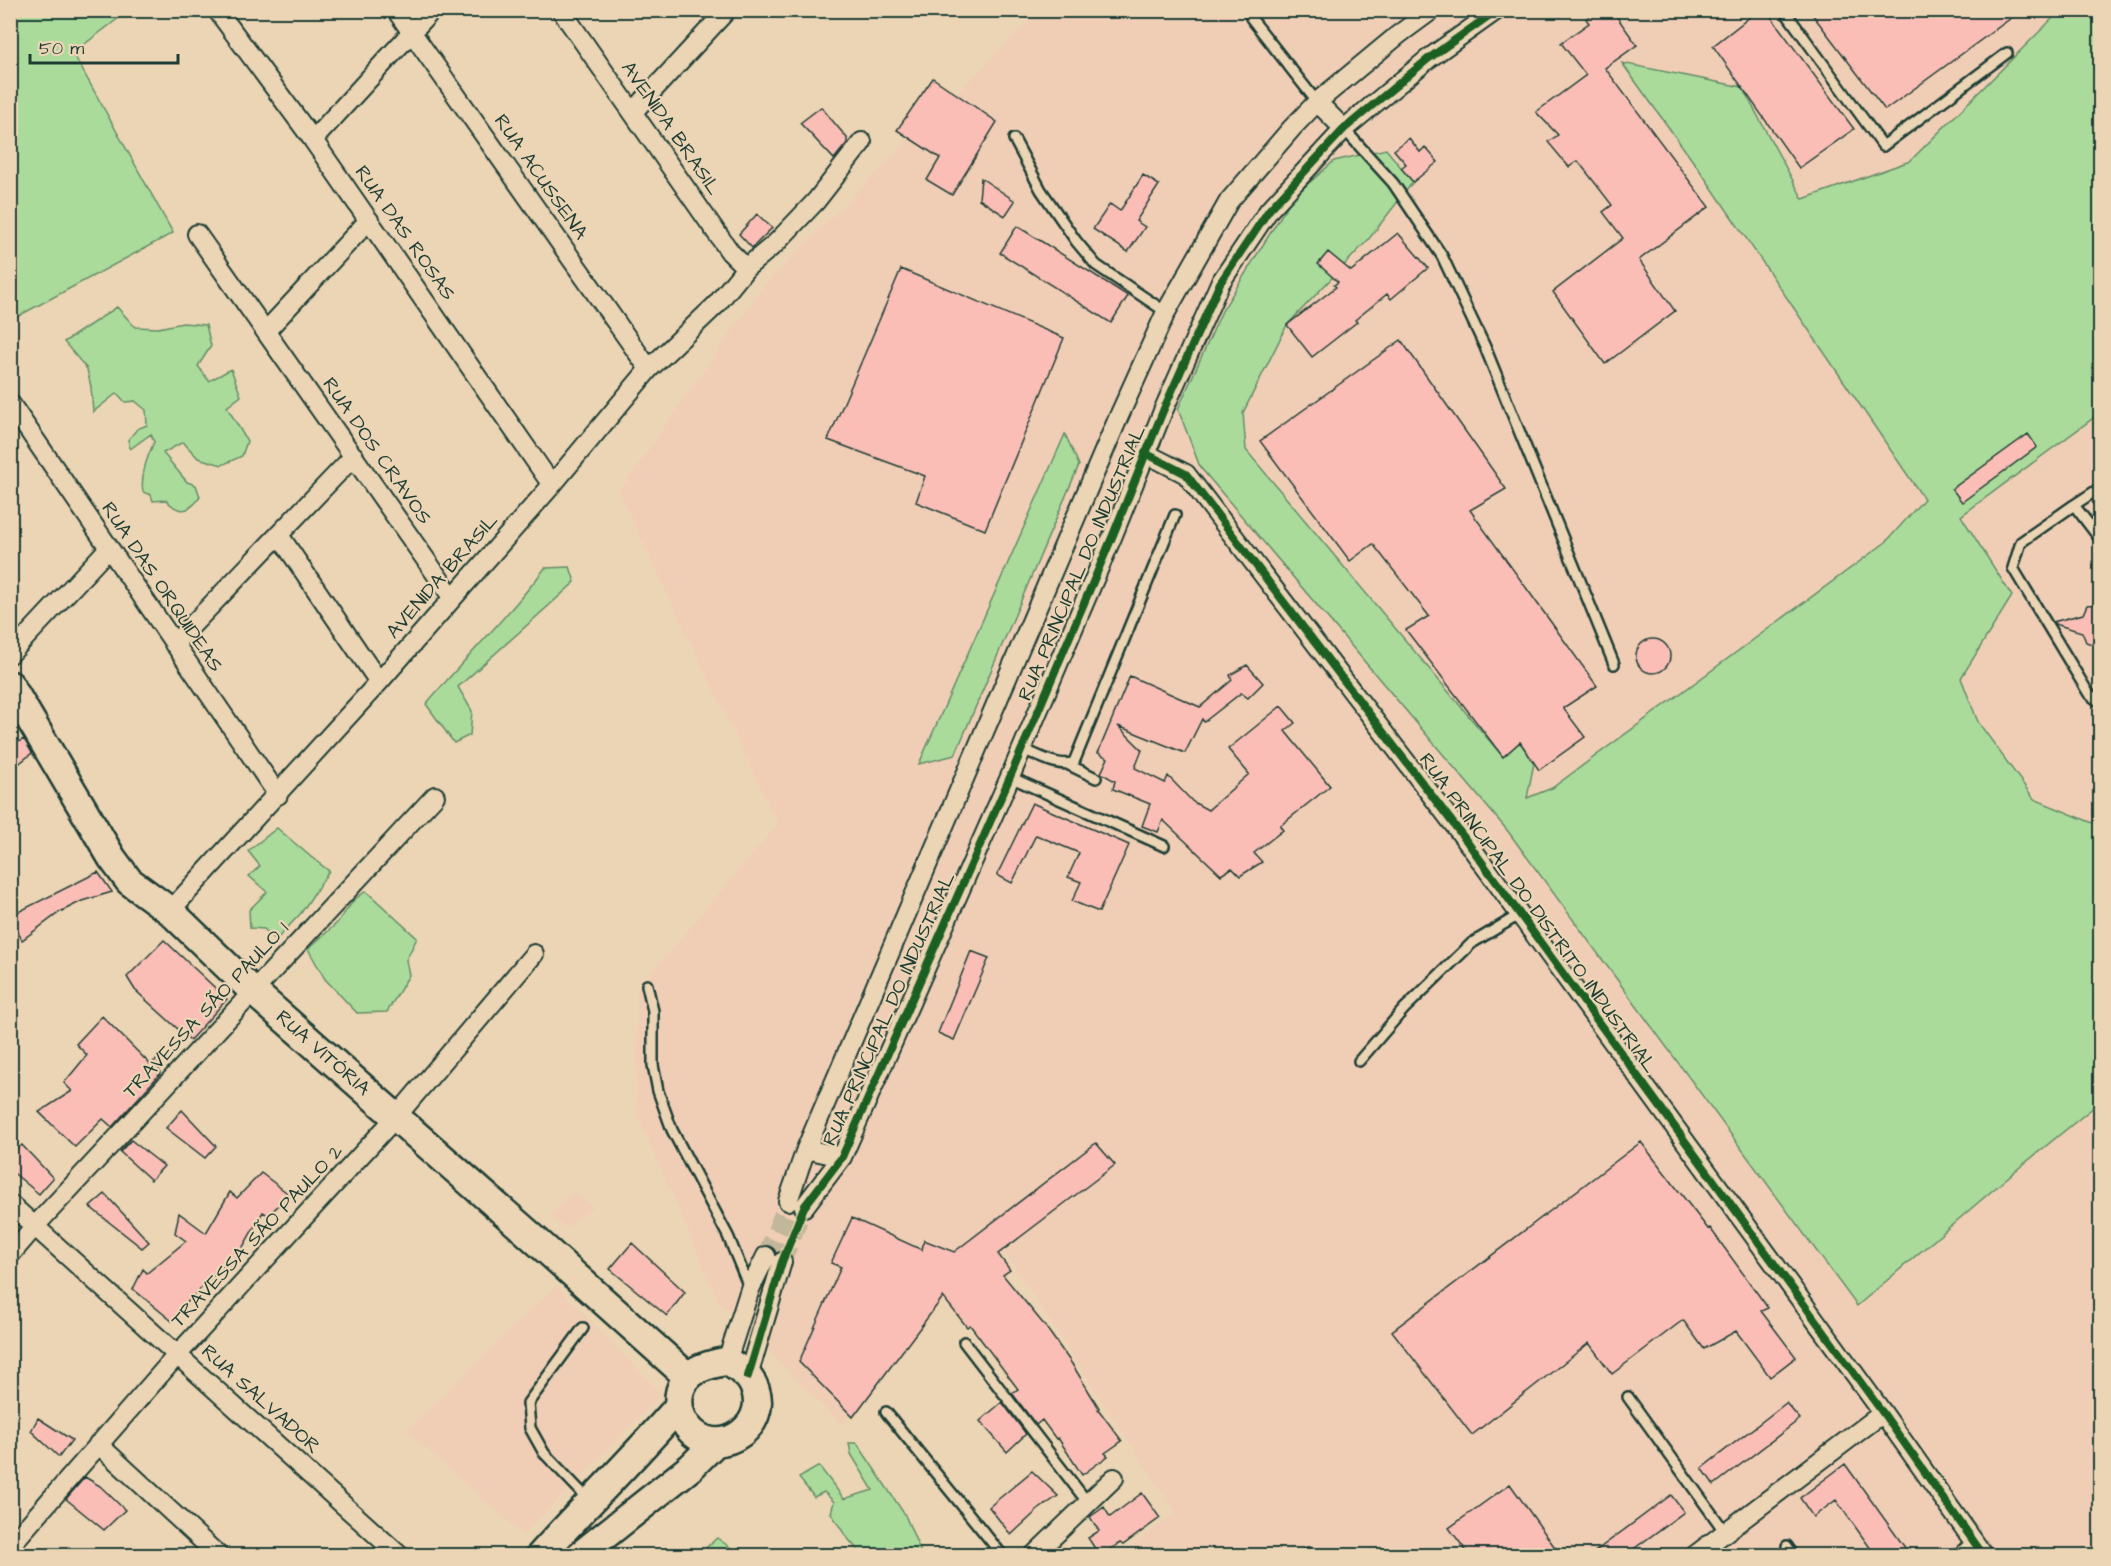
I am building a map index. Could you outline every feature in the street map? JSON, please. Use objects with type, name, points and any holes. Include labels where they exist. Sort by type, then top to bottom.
[{"type":"street","name":"RUA DAS ROSAS","points":[[218,10],[314,140],[552,485]]},
{"type":"street","name":"RUA ACUSSENA","points":[[396,10],[649,369]]},
{"type":"street","points":[[314,140],[432,10]]},
{"type":"street","name":"AVENIDA BRASIL","points":[[561,10],[730,252],[746,268]]},
{"type":"street","points":[[633,112],[727,10]]},
{"type":"street","name":"RUA PRINCIPAL DO INDUSTRIAL","points":[[1432,10],[1317,102],[1292,128],[1229,201],[1167,312],[1115,427],[806,1149],[796,1204],[842,1156],[1010,777],[1113,536],[1145,453],[1220,283],[1269,210],[1344,129],[1428,59],[1497,10]]},
{"type":"street","points":[[1317,102],[1344,129]]},
{"type":"street","name":"AVENIDA BRASIL","points":[[170,911],[379,682],[552,485],[649,369],[716,305],[746,268],[776,243],[816,201],[862,142]]},
{"type":"street","points":[[266,331],[369,220]]},
{"type":"street","name":"RUA DOS CRAVOS","points":[[197,234],[452,597]]},
{"type":"street","name":"RUA DAS ORQUIDEAS","points":[[10,403],[278,795]]},
{"type":"street","name":"RUA PRINCIPAL DO DISTRITO INDUSTRIAL","points":[[1145,453],[1186,474],[1193,482],[1465,839],[1883,1413],[1984,1556]]},
{"type":"street","points":[[174,644],[354,456]]},
{"type":"street","points":[[279,535],[379,682]]},
{"type":"street","points":[[10,654],[109,548]]},
{"type":"street","name":"RUA VITÓRIA","points":[[10,685],[112,858],[129,881],[170,911],[254,992],[688,1377]]},
{"type":"street","name":"TRAVESSA SÃO PAULO 1","points":[[10,1255],[435,796]]},
{"type":"street","name":"TRAVESSA SÃO PAULO 2","points":[[10,1546],[178,1354],[396,1117],[534,954]]},
{"type":"street","points":[[806,1149],[842,1156]]},
{"type":"street","name":"RUA SALVADOR","points":[[10,1204],[400,1556]]},
{"type":"street","points":[[774,1259],[737,1369],[750,1289],[774,1259]]},
{"type":"street","points":[[705,1365],[737,1369],[756,1390],[758,1405],[754,1420],[744,1432],[731,1440],[716,1442],[704,1440],[692,1432],[683,1421],[678,1407],[680,1391],[688,1377],[705,1365]]},
{"type":"street","points":[[540,1556],[589,1501],[638,1454],[678,1407]]},
{"type":"street","points":[[1694,1556],[1883,1413]]},
{"type":"street","points":[[579,1556],[691,1467],[716,1442]]},
{"type":"street","points":[[98,1444],[219,1556]]},
{"type":"street","points":[[1033,1556],[1114,1478]]},
{"type":"lane","points":[[1252,10],[1251,18],[1317,102]]},
{"type":"lane","points":[[1784,10],[1882,146],[2007,53]]},
{"type":"lane","points":[[1344,129],[1393,183],[1442,256],[1485,347],[1614,664]]},
{"type":"lane","points":[[1014,139],[1041,190],[1096,265],[1167,312]]},
{"type":"lane","points":[[2100,488],[2021,542],[2013,567],[2089,694],[2100,702]]},
{"type":"lane","points":[[2074,505],[2100,539]]},
{"type":"lane","points":[[1069,765],[1074,762],[1176,515]]},
{"type":"lane","points":[[1022,749],[1069,765],[1095,778]]},
{"type":"lane","points":[[1010,777],[1164,846]]},
{"type":"lane","points":[[1359,1061],[1404,1009],[1472,943],[1519,915]]},
{"type":"lane","points":[[647,985],[653,1011],[653,1065],[658,1091],[672,1130],[728,1236],[750,1289]]},
{"type":"lane","points":[[583,1328],[528,1404],[530,1428],[544,1453],[589,1501]]},
{"type":"lane","points":[[964,1342],[1088,1503]]},
{"type":"lane","points":[[1628,1397],[1725,1532]]},
{"type":"lane","points":[[886,1412],[1004,1556]]},
{"type":"lane","points":[[1956,1556],[1972,1541]]},
{"type":"lane","points":[[1787,1546],[1794,1556]]},
{"type":"lane","points":[[1305,1556],[1308,1553],[1310,1556]]},
{"type":"shaded area","points":[[1039,11],[2100,11],[2100,1555],[1119,1555],[1176,1513],[1006,1255],[940,1304],[842,1425],[719,1302],[637,1114],[637,990],[778,824],[619,492],[764,285]]},
{"type":"shaded area","points":[[573,1192],[594,1207],[565,1228],[550,1216]]},
{"type":"shaded area","points":[[556,1285],[662,1394],[523,1535],[407,1431]]},
{"type":"green space","points":[[11,10],[128,11],[73,53],[173,233],[11,320]]},
{"type":"green space","points":[[2052,11],[2100,11],[2100,413],[1961,516],[2012,596],[1961,678],[1978,722],[2034,799],[2100,826],[2100,1102],[1857,1306],[1507,830],[1200,467],[1178,409],[1222,311],[1292,198],[1334,161],[1386,149],[1413,182],[1368,240],[1287,325],[1243,413],[1246,450],[1503,757],[1520,742],[1534,763],[1527,798],[1552,788],[1886,542],[1924,499],[1703,175],[1622,63],[1742,87],[1803,199],[1910,161],[2055,16]]},
{"type":"green space","points":[[117,307],[135,327],[158,328],[183,323],[206,325],[211,346],[198,366],[209,381],[231,369],[241,396],[227,407],[247,441],[242,456],[222,465],[198,458],[183,442],[163,453],[187,482],[196,485],[200,497],[188,509],[175,508],[166,500],[153,501],[151,495],[143,492],[143,473],[154,442],[151,434],[130,449],[128,440],[137,429],[147,425],[146,410],[135,401],[125,402],[117,393],[93,412],[87,369],[64,342]]},
{"type":"green space","points":[[1065,434],[1079,465],[955,755],[919,764]]},
{"type":"green space","points":[[570,567],[575,582],[458,687],[472,711],[470,735],[454,743],[426,704],[545,568]]},
{"type":"green space","points":[[277,828],[329,871],[301,913],[276,940],[264,929],[250,928],[249,910],[267,892],[249,876],[260,866],[248,851]]},
{"type":"green space","points":[[366,891],[417,938],[406,960],[409,975],[387,1012],[357,1013],[325,979],[308,949],[337,923],[354,900]]},
{"type":"green space","points":[[849,1443],[857,1443],[905,1515],[922,1555],[862,1555],[845,1535],[831,1513],[834,1502],[824,1492],[814,1497],[799,1478],[819,1466],[844,1499],[873,1490],[851,1454]]},
{"type":"green space","points":[[717,1538],[741,1555],[698,1555]]},
{"type":"building","points":[[1597,10],[1612,10],[1637,45],[1605,68],[1709,207],[1639,260],[1675,311],[1605,364],[1553,292],[1623,238],[1603,212],[1612,205],[1578,161],[1569,167],[1548,142],[1558,135],[1536,112],[1586,75],[1561,43],[1589,23],[1586,19]]},
{"type":"building","points":[[1759,10],[1766,10],[1854,129],[1799,168],[1713,46]]},
{"type":"building","points":[[1809,10],[2022,10],[1885,110]]},
{"type":"building","points":[[933,78],[997,122],[952,195],[927,180],[940,158],[897,130]]},
{"type":"building","points":[[821,107],[847,138],[847,143],[834,159],[800,123]]},
{"type":"building","points":[[1409,138],[1420,152],[1425,147],[1438,162],[1413,182],[1401,168],[1406,164],[1394,150]]},
{"type":"building","points":[[1143,175],[1159,185],[1136,221],[1145,227],[1128,252],[1093,229],[1110,204],[1120,211]]},
{"type":"building","points":[[981,178],[1015,201],[1005,216],[979,199]]},
{"type":"building","points":[[757,214],[772,228],[752,248],[739,234]]},
{"type":"building","points":[[1017,226],[1128,296],[1111,323],[1000,253]]},
{"type":"building","points":[[1398,233],[1428,268],[1391,299],[1387,294],[1355,320],[1357,322],[1312,357],[1287,325],[1336,287],[1334,285],[1338,282],[1318,264],[1328,252],[1351,271]]},
{"type":"building","points":[[901,269],[1064,338],[985,530],[916,502],[925,476],[828,440]]},
{"type":"building","points":[[1401,340],[1506,489],[1470,510],[1597,686],[1563,708],[1585,737],[1539,770],[1520,742],[1503,757],[1406,630],[1429,616],[1373,544],[1350,561],[1260,441]]},
{"type":"building","points":[[2028,434],[2037,447],[1962,502],[1952,489]]},
{"type":"building","points":[[2100,604],[2100,647],[2086,642],[2082,632],[2053,622],[2083,614],[2087,605]]},
{"type":"building","points":[[1653,639],[1665,644],[1670,656],[1665,668],[1653,673],[1641,668],[1636,656],[1641,644]]},
{"type":"building","points":[[1247,665],[1263,683],[1248,698],[1241,693],[1204,722],[1202,719],[1185,753],[1118,726],[1142,750],[1135,768],[1165,783],[1168,776],[1193,802],[1208,810],[1249,774],[1228,749],[1281,706],[1295,723],[1285,731],[1330,786],[1280,826],[1283,830],[1254,853],[1262,862],[1240,876],[1232,868],[1221,875],[1163,820],[1158,832],[1142,826],[1150,804],[1113,789],[1115,781],[1101,773],[1108,758],[1098,753],[1130,676],[1200,707],[1232,680],[1230,675]]},
{"type":"building","points":[[24,739],[32,753],[10,771],[10,746]]},
{"type":"building","points":[[1032,803],[1129,845],[1099,912],[1072,901],[1081,882],[1068,877],[1079,853],[1036,835],[1012,883],[997,875]]},
{"type":"building","points":[[98,872],[112,892],[82,901],[60,912],[22,940],[10,916]]},
{"type":"building","points":[[164,940],[227,999],[190,1040],[135,990],[127,977]]},
{"type":"building","points":[[971,951],[989,958],[954,1040],[938,1033]]},
{"type":"building","points":[[102,1016],[150,1064],[158,1059],[160,1074],[112,1127],[103,1119],[75,1147],[39,1112],[72,1091],[64,1083],[87,1055],[76,1044]]},
{"type":"building","points":[[182,1110],[216,1146],[205,1158],[166,1128]]},
{"type":"building","points":[[131,1140],[164,1166],[151,1180],[120,1152]]},
{"type":"building","points":[[1641,1142],[1708,1229],[1710,1228],[1768,1308],[1761,1311],[1796,1357],[1770,1377],[1736,1331],[1704,1349],[1683,1320],[1612,1374],[1589,1343],[1472,1435],[1392,1331]]},
{"type":"building","points":[[1096,1143],[1115,1165],[998,1254],[1010,1270],[1003,1275],[1045,1326],[1072,1364],[1098,1409],[1122,1441],[1105,1453],[1108,1456],[1082,1475],[1058,1438],[1056,1439],[1042,1420],[1036,1425],[1012,1393],[1018,1389],[970,1325],[967,1327],[943,1297],[853,1417],[799,1362],[841,1267],[831,1263],[852,1218],[922,1250],[924,1240],[954,1252]]},
{"type":"building","points":[[22,1145],[53,1178],[39,1194],[10,1170],[10,1155]]},
{"type":"building","points":[[261,1173],[290,1195],[268,1215],[263,1212],[236,1259],[227,1269],[224,1266],[191,1298],[172,1321],[133,1289],[143,1269],[147,1273],[186,1241],[175,1233],[179,1213],[206,1233],[230,1192],[237,1198]]},
{"type":"building","points":[[105,1194],[149,1242],[142,1248],[90,1207]]},
{"type":"building","points":[[632,1243],[685,1292],[667,1316],[610,1269]]},
{"type":"building","points":[[1002,1402],[1026,1434],[1007,1452],[980,1421]]},
{"type":"building","points":[[1786,1403],[1800,1419],[1714,1485],[1702,1468]]},
{"type":"building","points":[[38,1418],[72,1440],[59,1457],[31,1431]]},
{"type":"building","points":[[1845,1464],[1911,1556],[1876,1556],[1836,1500],[1813,1517],[1800,1498]]},
{"type":"building","points":[[1032,1471],[1058,1496],[1038,1510],[1011,1535],[989,1507]]},
{"type":"building","points":[[85,1477],[100,1486],[125,1510],[104,1530],[66,1499]]},
{"type":"building","points":[[1510,1484],[1561,1556],[1470,1556],[1449,1528]]},
{"type":"building","points":[[1142,1493],[1160,1518],[1123,1545],[1120,1543],[1100,1556],[1088,1538],[1099,1531],[1090,1517],[1104,1507],[1110,1517]]},
{"type":"building","points":[[1671,1495],[1684,1512],[1624,1556],[1589,1556]]},
{"type":"tunnel","points":[[766,1256],[788,1201]]},
{"type":"tunnel","points":[[782,1262],[804,1207]]},
{"type":"cycle path","points":[[748,1376],[782,1262],[804,1207],[842,1157],[1010,777],[1163,411],[1220,283],[1269,210],[1344,129],[1428,59],[1497,10]]},
{"type":"cycle path","points":[[1145,453],[1186,474],[1465,839],[1883,1413],[1984,1556]]}]
